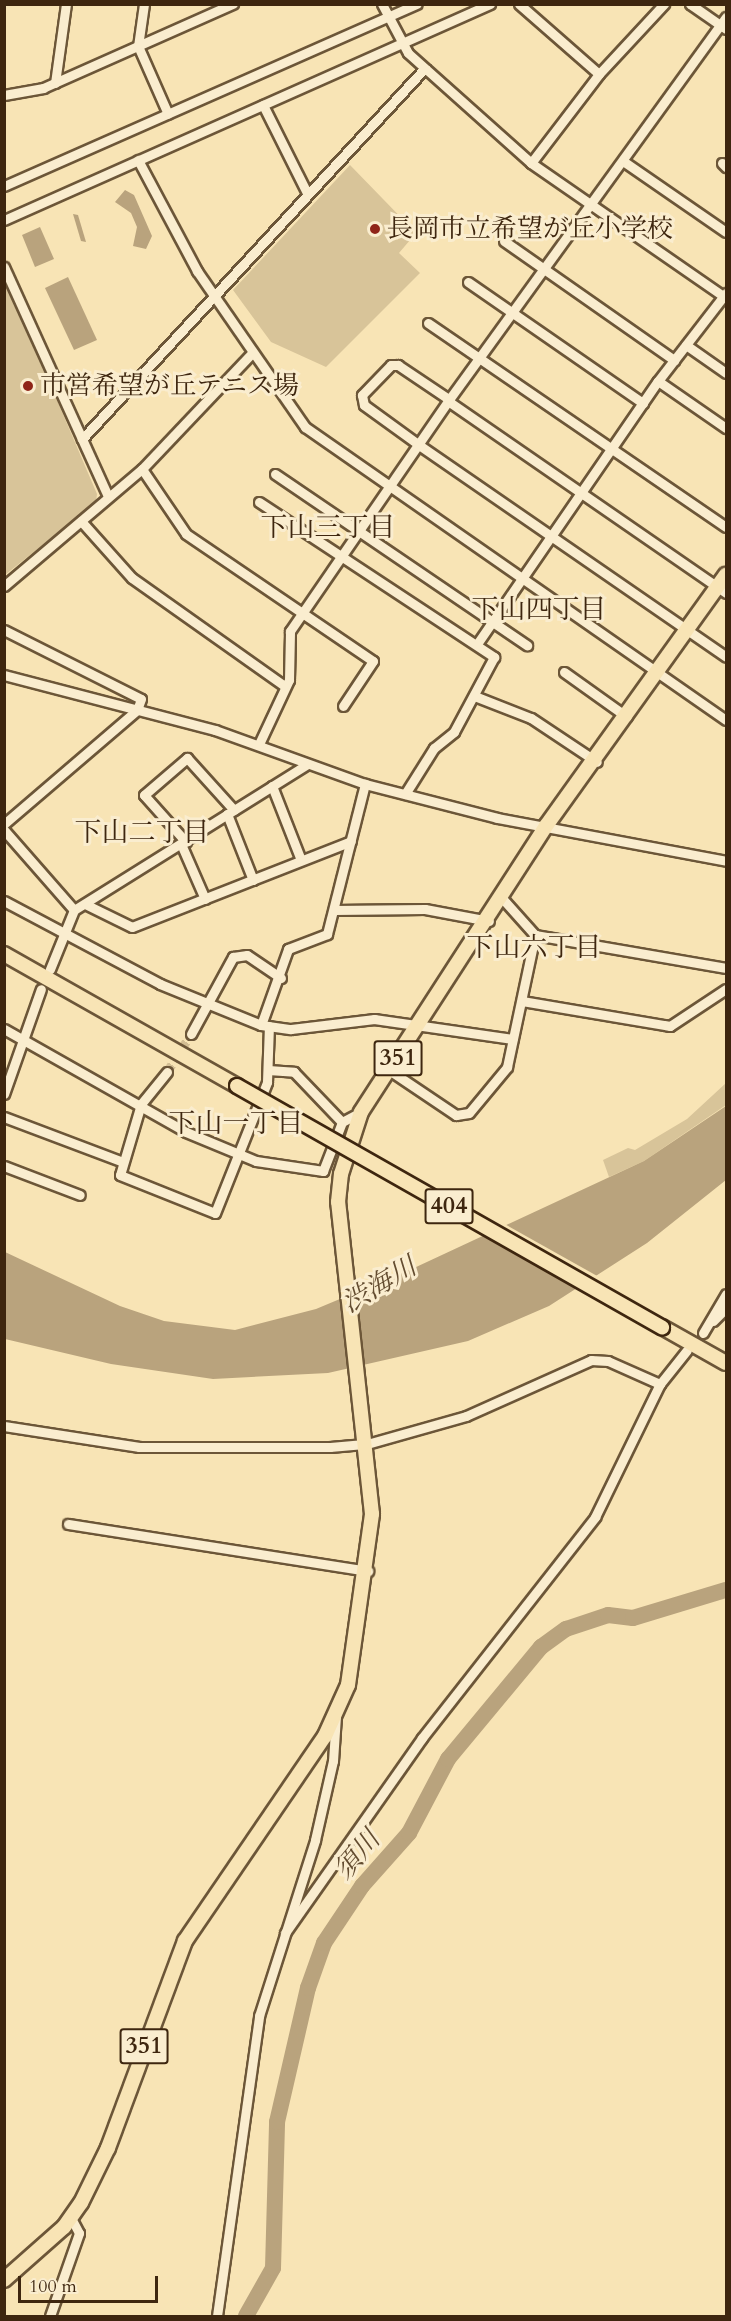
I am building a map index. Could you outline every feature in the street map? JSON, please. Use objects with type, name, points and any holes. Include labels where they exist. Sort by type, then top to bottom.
[{"type":"highway","name":"351","points":[[4,2280],[71,2218],[101,2164],[185,1941],[336,1716],[357,1640],[368,1571],[372,1514],[366,1440],[339,1234],[341,1173],[361,1112],[489,921],[501,897],[546,826],[597,762],[687,630],[722,590],[726,575]]},
{"type":"highway","name":"404","points":[[4,954],[726,1363]]},
{"type":"street","points":[[55,83],[66,4]]},
{"type":"street","points":[[144,4],[138,46],[168,114]]},
{"type":"street","points":[[4,94],[55,83],[217,8],[233,4]]},
{"type":"street","points":[[382,4],[401,44],[531,163],[726,296],[658,381],[520,577],[477,644]]},
{"type":"street","points":[[4,186],[417,4]]},
{"type":"street","points":[[4,220],[490,4]]},
{"type":"street","points":[[519,4],[598,74]]},
{"type":"street","points":[[531,163],[598,74],[664,4]]},
{"type":"street","points":[[259,744],[283,684],[292,668],[290,631],[542,269],[592,205],[725,23],[690,4]]},
{"type":"street","points":[[82,439],[425,68]]},
{"type":"street","points":[[263,105],[307,193]]},
{"type":"street","points":[[138,160],[214,294],[252,353],[305,427],[726,720]]},
{"type":"street","points":[[623,161],[726,232]]},
{"type":"street","points":[[504,241],[674,360]]},
{"type":"street","points":[[4,267],[107,494]]},
{"type":"street","points":[[468,282],[643,403]]},
{"type":"street","points":[[428,323],[482,357],[726,527]]},
{"type":"street","points":[[686,345],[726,373]]},
{"type":"street","points":[[4,585],[81,521],[107,494],[142,469],[252,353]]},
{"type":"street","points":[[722,590],[398,365],[391,365],[363,395],[364,405],[419,445],[726,657]]},
{"type":"street","points":[[658,381],[725,423]]},
{"type":"street","points":[[142,469],[186,534],[373,662],[343,706]]},
{"type":"street","points":[[275,474],[527,645]]},
{"type":"street","points":[[259,501],[494,657],[477,697],[405,794]]},
{"type":"street","points":[[81,521],[132,579],[283,684]]},
{"type":"street","points":[[4,630],[140,696],[137,710],[4,824]]},
{"type":"street","points":[[564,672],[627,717]]},
{"type":"street","points":[[4,675],[259,744],[306,765],[365,784],[546,826],[726,861]]},
{"type":"street","points":[[477,697],[531,718],[597,762]]},
{"type":"street","points":[[205,899],[183,843],[144,795],[187,758],[231,812],[253,880]]},
{"type":"street","points":[[50,969],[75,910],[306,765]]},
{"type":"street","points":[[167,1072],[141,1104],[123,1162],[122,1179],[209,1214],[220,1208],[240,1156],[268,1070],[265,1025],[288,949],[324,938],[334,910],[365,784]]},
{"type":"street","points":[[272,786],[301,860]]},
{"type":"street","points":[[4,830],[75,910]]},
{"type":"street","points":[[85,904],[132,927],[351,841]]},
{"type":"street","points":[[501,897],[535,934],[726,968]]},
{"type":"street","points":[[4,901],[68,931],[124,966],[211,1005],[265,1025],[291,1029],[374,1018],[513,1039]]},
{"type":"street","points":[[334,910],[425,909],[489,921]]},
{"type":"street","points":[[389,1070],[465,1116],[507,1067],[535,934]]},
{"type":"street","points":[[191,1034],[211,1005],[233,957],[247,955],[281,978]]},
{"type":"street","points":[[4,1094],[20,1040],[40,989]]},
{"type":"street","points":[[522,1001],[670,1026],[726,989]]},
{"type":"street","points":[[4,1029],[20,1040],[141,1104],[186,1132],[240,1156],[303,1172],[323,1172],[342,1122],[361,1112]]},
{"type":"street","points":[[268,1070],[294,1072],[342,1122]]},
{"type":"street","points":[[4,1117],[123,1162]]},
{"type":"street","points":[[4,1166],[80,1195]]},
{"type":"street","points":[[713,1321],[726,1294]]},
{"type":"street","points":[[703,1333],[726,1308]]},
{"type":"street","points":[[285,1933],[422,1738],[595,1517],[660,1384],[687,1350]]},
{"type":"street","points":[[4,1426],[92,1442],[194,1450],[366,1440],[500,1405],[591,1360],[608,1361],[660,1384]]},
{"type":"street","points":[[68,1524],[368,1571]]},
{"type":"street","points":[[217,2316],[259,2016],[320,1820],[336,1716]]},
{"type":"street","points":[[50,2316],[79,2233],[71,2218]]},
{"type":"shaded area","points":[[350,165],[416,233],[399,253],[420,273],[326,367],[271,342],[233,290]]},
{"type":"shaded area","name":"市営希望が丘テニス場","points":[[5,278],[97,494],[96,502],[5,575]]},
{"type":"shaded area","points":[[726,1083],[726,1105],[644,1161],[609,1177],[603,1160],[628,1148],[635,1150],[687,1119]]},
{"type":"water","points":[[125,190],[134,195],[152,236],[146,249],[133,246],[137,227],[131,213],[115,202]]},
{"type":"water","points":[[73,214],[78,215],[86,242],[81,241]]},
{"type":"water","points":[[40,227],[54,259],[35,267],[22,235]]},
{"type":"water","points":[[68,277],[97,340],[74,350],[45,288]]},
{"type":"water","name":"渋海川","points":[[726,1106],[726,1180],[647,1243],[549,1306],[468,1341],[328,1373],[213,1379],[111,1364],[5,1339],[5,1252],[120,1306],[164,1321],[235,1330],[316,1309],[414,1268],[644,1161]]},
{"type":"pier","points":[[501,1222],[599,1277],[582,1288],[481,1232]]},
{"type":"waterway","name":"須川","points":[[246,2316],[273,2268],[277,2122],[308,1988],[324,1943],[362,1886],[409,1833],[448,1759],[541,1647],[566,1629],[608,1615],[633,1618],[726,1590]]},
{"type":"tunnel","points":[[167,1072],[191,1034]]},
{"type":"place","name":"長岡市立希望が丘小学校","points":[[375,229]]},
{"type":"place","name":"市営希望が丘テニス場","points":[[28,386]]},
{"type":"district","name":"下山三丁目","points":[[328,528]]},
{"type":"district","name":"下山四丁目","points":[[539,610]]},
{"type":"district","name":"下山二丁目","points":[[142,833]]},
{"type":"district","name":"下山六丁目","points":[[534,948]]},
{"type":"district","name":"下山一丁目","points":[[236,1124]]}]
